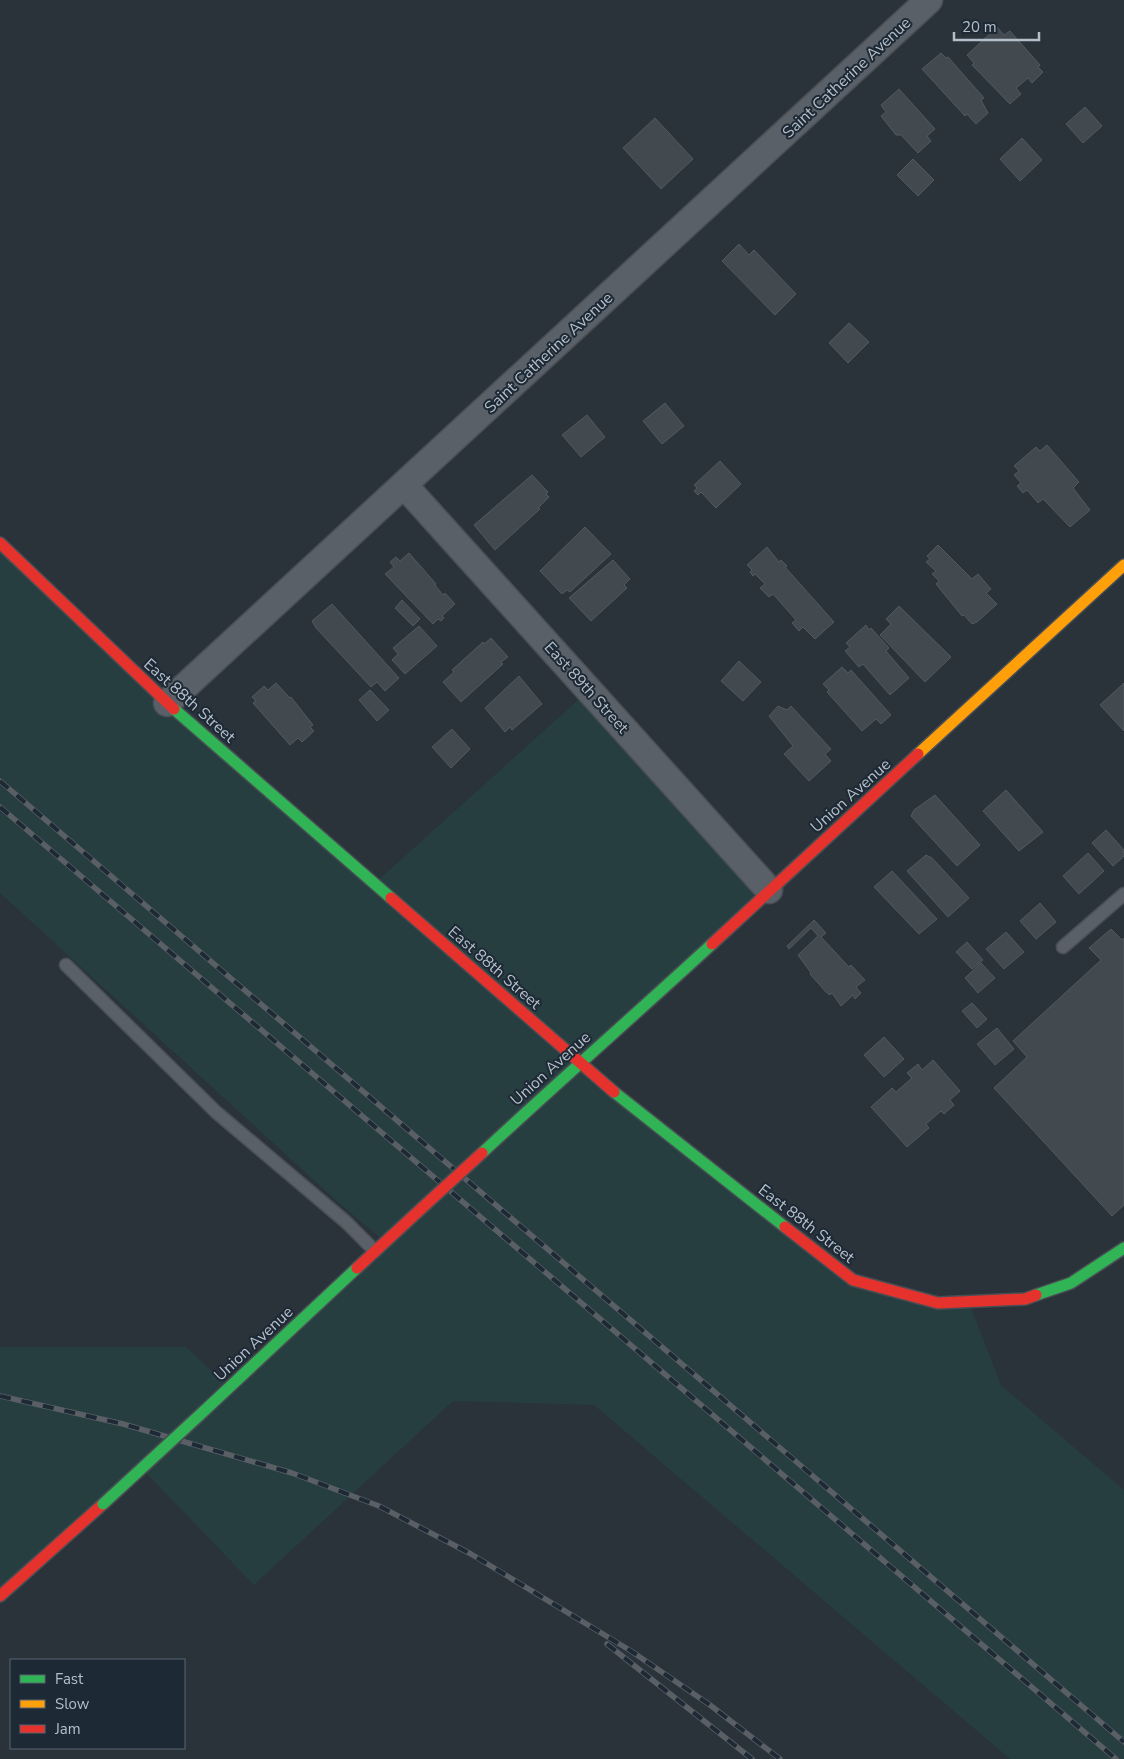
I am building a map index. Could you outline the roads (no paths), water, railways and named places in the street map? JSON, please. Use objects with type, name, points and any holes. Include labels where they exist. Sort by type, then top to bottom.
[{"type":"main road","name":"East 88th Street","points":[[0,543],[168,702],[579,1062],[627,1103],[854,1280],[938,1303],[1025,1299],[1071,1283],[1124,1248]]},
{"type":"main road","name":"Union Avenue","points":[[0,1596],[104,1504],[579,1062],[636,1014],[1124,565]]},
{"type":"street","name":"Saint Catherine Avenue","points":[[168,702],[929,0]]},
{"type":"street","name":"East 89th Street","points":[[404,485],[769,890]]},
{"type":"lane","points":[[1063,947],[1124,894]]},
{"type":"lane","points":[[66,965],[216,1112],[346,1222],[375,1251]]},
{"type":"railway","points":[[0,781],[1124,1742]]},
{"type":"railway","points":[[0,807],[1116,1759]]},
{"type":"railway","points":[[0,1396],[123,1424],[292,1473],[379,1506],[471,1554],[631,1651],[710,1705],[780,1759]]},
{"type":"railway","points":[[607,1644],[752,1759]]}]
